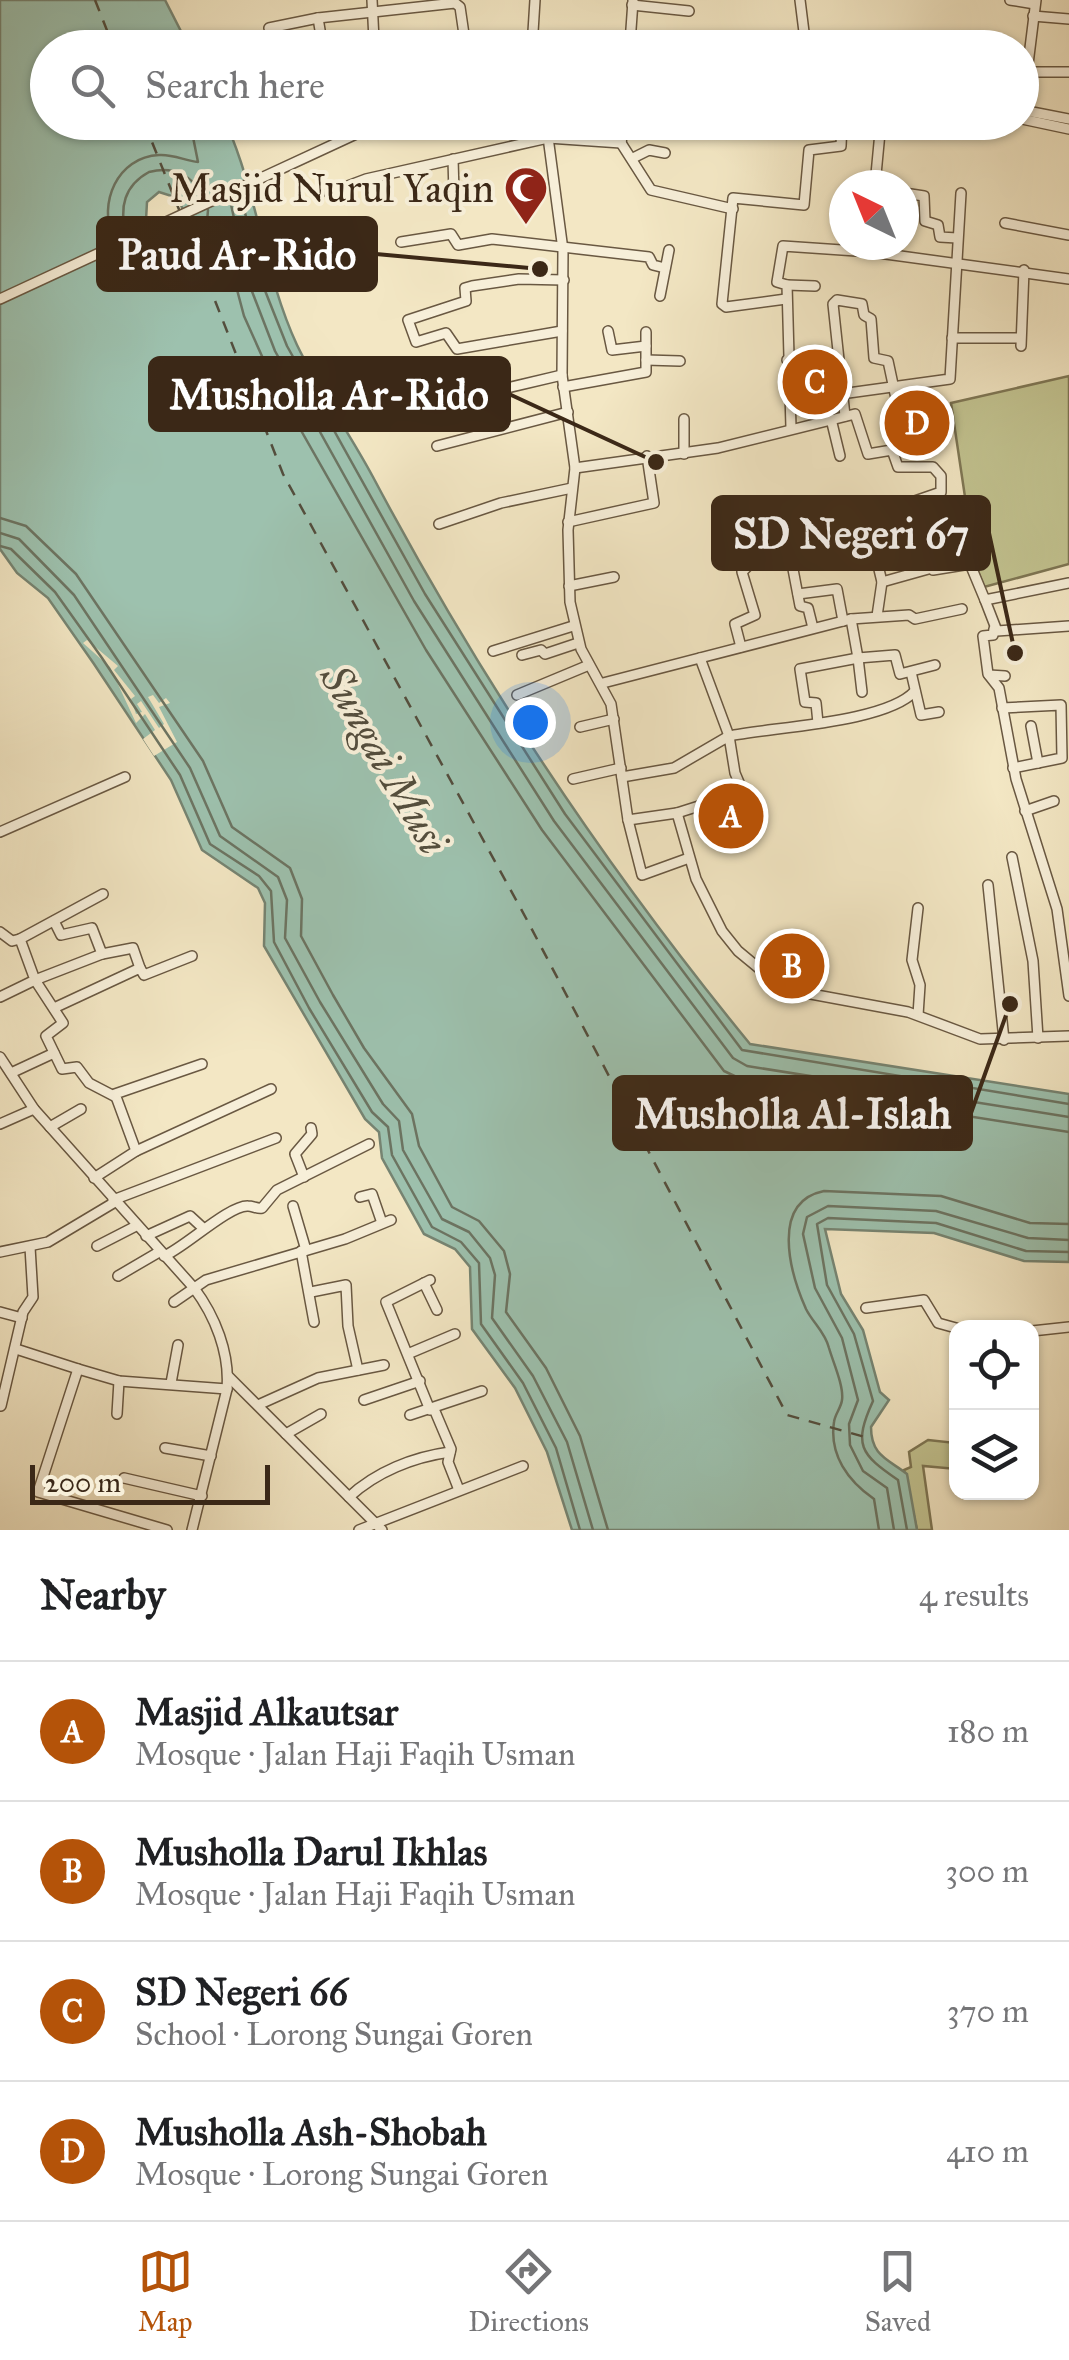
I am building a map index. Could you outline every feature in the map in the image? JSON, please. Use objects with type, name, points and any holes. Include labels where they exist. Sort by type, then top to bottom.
[{"type":"street","points":[[535,0],[536,30]]},
{"type":"street","points":[[800,0],[804,30]]},
{"type":"street","points":[[1010,0],[1035,2],[1032,30]]},
{"type":"street","points":[[631,30],[633,2],[690,8]]},
{"type":"street","points":[[269,28],[372,6],[458,4],[463,30]]},
{"type":"street","points":[[1033,16],[1069,19]]},
{"type":"street","points":[[318,18],[320,30]]},
{"type":"street","points":[[1039,72],[1069,73],[1068,87]]},
{"type":"street","points":[[1039,113],[1069,118]]},
{"type":"street","points":[[1039,123],[1069,129]]},
{"type":"street","points":[[0,299],[343,140]]},
{"type":"street","points":[[330,192],[366,179],[539,140]]},
{"type":"street","points":[[548,140],[564,250],[562,375],[575,468],[568,526],[573,626],[612,704],[628,820],[642,875],[689,858]]},
{"type":"street","points":[[572,140],[621,144]]},
{"type":"street","points":[[622,140],[651,190],[733,210]]},
{"type":"street","points":[[786,300],[726,308],[722,304],[735,196],[804,206],[809,151],[841,146],[841,140]]},
{"type":"street","points":[[877,170],[880,140]]},
{"type":"street","points":[[632,158],[649,150],[665,153]]},
{"type":"street","points":[[454,160],[454,193]]},
{"type":"street","points":[[841,394],[950,380],[961,193]]},
{"type":"street","points":[[919,195],[924,196],[925,221],[938,224],[940,237],[958,238]]},
{"type":"street","points":[[1005,223],[1069,235]]},
{"type":"street","points":[[402,242],[451,234],[458,246],[492,239],[564,250],[604,248],[649,257],[653,265],[664,268]]},
{"type":"street","points":[[815,286],[777,282],[783,247],[829,246]]},
{"type":"street","points":[[660,296],[669,250]]},
{"type":"street","points":[[919,255],[1069,279]]},
{"type":"street","points":[[952,338],[1020,342],[1024,270]]},
{"type":"street","points":[[562,331],[456,350],[446,334],[416,342],[408,320],[466,301],[465,290],[472,286],[564,280]]},
{"type":"street","points":[[788,285],[787,360],[792,428]]},
{"type":"street","points":[[845,416],[836,354],[834,302],[862,304],[864,315],[871,319],[874,360],[887,360],[903,431]]},
{"type":"street","points":[[608,331],[612,350],[646,346]]},
{"type":"street","points":[[564,390],[645,373],[646,332]]},
{"type":"street","points":[[787,360],[836,354]]},
{"type":"street","points":[[646,360],[680,362]]},
{"type":"street","points":[[490,392],[562,375]]},
{"type":"street","points":[[437,446],[568,412]]},
{"type":"street","points":[[575,468],[684,454],[857,416],[868,454],[892,450],[898,468],[933,467],[941,476],[942,491],[912,502],[922,547],[930,554],[932,568]]},
{"type":"street","points":[[684,419],[684,454]]},
{"type":"street","points":[[831,419],[840,456]]},
{"type":"street","points":[[568,526],[654,503],[647,456]]},
{"type":"street","points":[[438,524],[502,503],[572,488]]},
{"type":"street","points":[[794,521],[837,510],[839,516],[865,511],[882,582],[877,616]]},
{"type":"street","points":[[739,529],[749,565],[742,572],[755,614],[735,624],[740,646]]},
{"type":"street","points":[[792,564],[801,607],[808,608],[813,628]]},
{"type":"street","points":[[882,582],[932,568],[970,564],[994,629],[993,635],[983,636],[989,676],[999,688],[1025,810],[1057,909],[1069,996]]},
{"type":"street","points":[[569,586],[614,576]]},
{"type":"street","points":[[985,600],[1069,583]]},
{"type":"street","points":[[798,594],[836,588],[855,642],[862,692]]},
{"type":"street","points":[[604,684],[846,620],[909,614],[915,619],[962,609]]},
{"type":"street","points":[[493,650],[573,626]]},
{"type":"street","points":[[994,629],[1069,626]]},
{"type":"street","points":[[522,655],[542,650],[545,654],[578,642]]},
{"type":"street","points":[[818,723],[816,703],[805,702],[799,670],[857,656],[894,654],[899,673],[936,666]]},
{"type":"street","points":[[628,820],[677,813],[743,792],[734,773],[729,736],[700,658]]},
{"type":"street","points":[[517,695],[590,665]]},
{"type":"street","points":[[911,672],[920,715],[939,712]]},
{"type":"street","points":[[989,676],[1005,676]]},
{"type":"street","points":[[573,779],[674,768],[729,736],[818,723],[902,702],[915,691]]},
{"type":"street","points":[[1002,708],[1060,704],[1066,762],[1014,768]]},
{"type":"street","points":[[580,728],[614,719]]},
{"type":"street","points":[[1030,726],[1038,764]]},
{"type":"street","points":[[0,832],[125,777]]},
{"type":"street","points":[[1025,810],[1054,802]]},
{"type":"street","points":[[677,813],[689,858],[722,931],[780,987],[804,996],[918,1015],[971,1038],[1069,1036]]},
{"type":"street","points":[[1012,857],[1033,960],[1038,1038]]},
{"type":"street","points":[[988,885],[1004,1040]]},
{"type":"street","points":[[0,932],[12,941],[20,939],[104,894]]},
{"type":"street","points":[[918,908],[912,960],[920,985],[918,1015]]},
{"type":"street","points":[[54,921],[61,935],[92,928],[102,954]]},
{"type":"street","points":[[20,939],[36,980],[62,1024],[46,1036],[63,1070],[78,1067],[105,1091],[136,1152]]},
{"type":"street","points":[[0,997],[102,954],[133,948],[144,975],[192,956]]},
{"type":"street","points":[[54,1008],[140,968]]},
{"type":"street","points":[[11,1074],[54,1053]]},
{"type":"street","points":[[0,1057],[52,1130],[194,1288],[217,1330],[228,1376],[227,1388],[192,1530]]},
{"type":"street","points":[[105,1091],[202,1064]]},
{"type":"street","points":[[94,1178],[136,1152],[271,1090]]},
{"type":"street","points":[[0,1124],[34,1108]]},
{"type":"street","points":[[52,1130],[81,1109]]},
{"type":"street","points":[[304,1177],[295,1154],[312,1134],[311,1128]]},
{"type":"street","points":[[0,1252],[30,1247],[70,1231],[114,1201],[276,1138]]},
{"type":"street","points":[[118,1276],[162,1254],[185,1248],[203,1228],[246,1206],[262,1208],[277,1190],[369,1144]]},
{"type":"street","points":[[174,1302],[206,1280],[387,1222],[372,1194],[360,1197]]},
{"type":"street","points":[[293,1206],[314,1322]]},
{"type":"street","points":[[146,1236],[190,1216],[203,1228]]},
{"type":"street","points":[[97,1246],[136,1226]]},
{"type":"street","points":[[1,1406],[22,1318],[30,1302],[30,1247]]},
{"type":"street","points":[[437,1310],[427,1282],[386,1302],[450,1452],[448,1462],[459,1490]]},
{"type":"street","points":[[311,1292],[343,1284],[353,1371]]},
{"type":"street","points":[[866,1308],[924,1300],[938,1323],[949,1326]]},
{"type":"street","points":[[0,1312],[22,1318]]},
{"type":"street","points":[[1039,1329],[1069,1327]]},
{"type":"street","points":[[410,1354],[455,1334]]},
{"type":"street","points":[[171,1383],[178,1345]]},
{"type":"street","points":[[16,1349],[118,1381],[227,1388]]},
{"type":"street","points":[[64,1364],[67,1350]]},
{"type":"street","points":[[0,1360],[12,1365]]},
{"type":"street","points":[[258,1405],[318,1378],[384,1365]]},
{"type":"street","points":[[78,1369],[38,1492],[167,1530]]},
{"type":"street","points":[[228,1376],[382,1530]]},
{"type":"street","points":[[364,1400],[420,1380]]},
{"type":"street","points":[[116,1414],[118,1381]]},
{"type":"street","points":[[410,1416],[482,1391]]},
{"type":"street","points":[[286,1434],[321,1414]]},
{"type":"street","points":[[166,1448],[211,1456]]},
{"type":"street","points":[[349,1498],[369,1478],[432,1454],[450,1452]]},
{"type":"street","points":[[359,1530],[373,1521],[523,1466]]},
{"type":"street","points":[[124,1478],[202,1496]]},
{"type":"shaded area","points":[[1069,376],[1069,564],[984,587],[972,556],[927,566],[924,525],[968,517],[951,403]]},
{"type":"shaded area","points":[[928,1440],[949,1442],[949,1468],[923,1466],[932,1530],[917,1530],[904,1470],[911,1467],[909,1452]]},
{"type":"water","name":"Sungai Musi","points":[[0,0],[165,0],[180,30],[30,30],[30,140],[233,140],[286,318],[315,379],[456,625],[547,770],[645,909],[750,1044],[1069,1094],[1069,1262],[1024,1261],[934,1233],[825,1229],[841,1294],[863,1330],[880,1392],[889,1400],[871,1427],[874,1444],[882,1456],[907,1474],[917,1530],[572,1530],[547,1452],[515,1388],[472,1329],[470,1267],[455,1249],[424,1234],[382,1158],[379,1132],[365,1119],[264,946],[265,903],[258,888],[202,850],[171,780],[94,664],[48,598],[17,573],[0,549]],"holes":[[[159,192],[178,198],[186,227],[179,243],[156,236],[146,220],[147,202]]]},
{"type":"pier","points":[[87,640],[118,666],[114,670],[135,696],[131,699],[136,714],[142,712],[137,704],[141,701],[159,728],[164,724],[148,697],[153,695],[159,703],[166,698],[170,703],[159,707],[177,742],[154,756],[143,739],[155,730],[145,714],[136,723],[110,667],[83,643]]},
{"type":"ferry route","points":[[95,0],[107,30]]},
{"type":"ferry route","points":[[151,140],[180,212]]},
{"type":"ferry route","points":[[183,219],[283,474],[527,920],[787,1415],[872,1439]]},
{"type":"place","name":"Masjid Nurul Yaqin","points":[[526,226]]},
{"type":"place","name":"Paud Ar-Rido","points":[[540,269]]},
{"type":"place","name":"SD Negeri 66","points":[[815,382]]},
{"type":"place","name":"Musholla Ash-Shobah","points":[[917,423]]},
{"type":"place","name":"Musholla Ar-Rido","points":[[656,462]]},
{"type":"place","name":"SD Negeri 67","points":[[1015,653]]},
{"type":"place","name":"Masjid Alkautsar","points":[[731,816]]},
{"type":"place","name":"Musholla Darul Ikhlas","points":[[792,966]]},
{"type":"place","name":"Musholla Al-Islah","points":[[1010,1004]]}]
